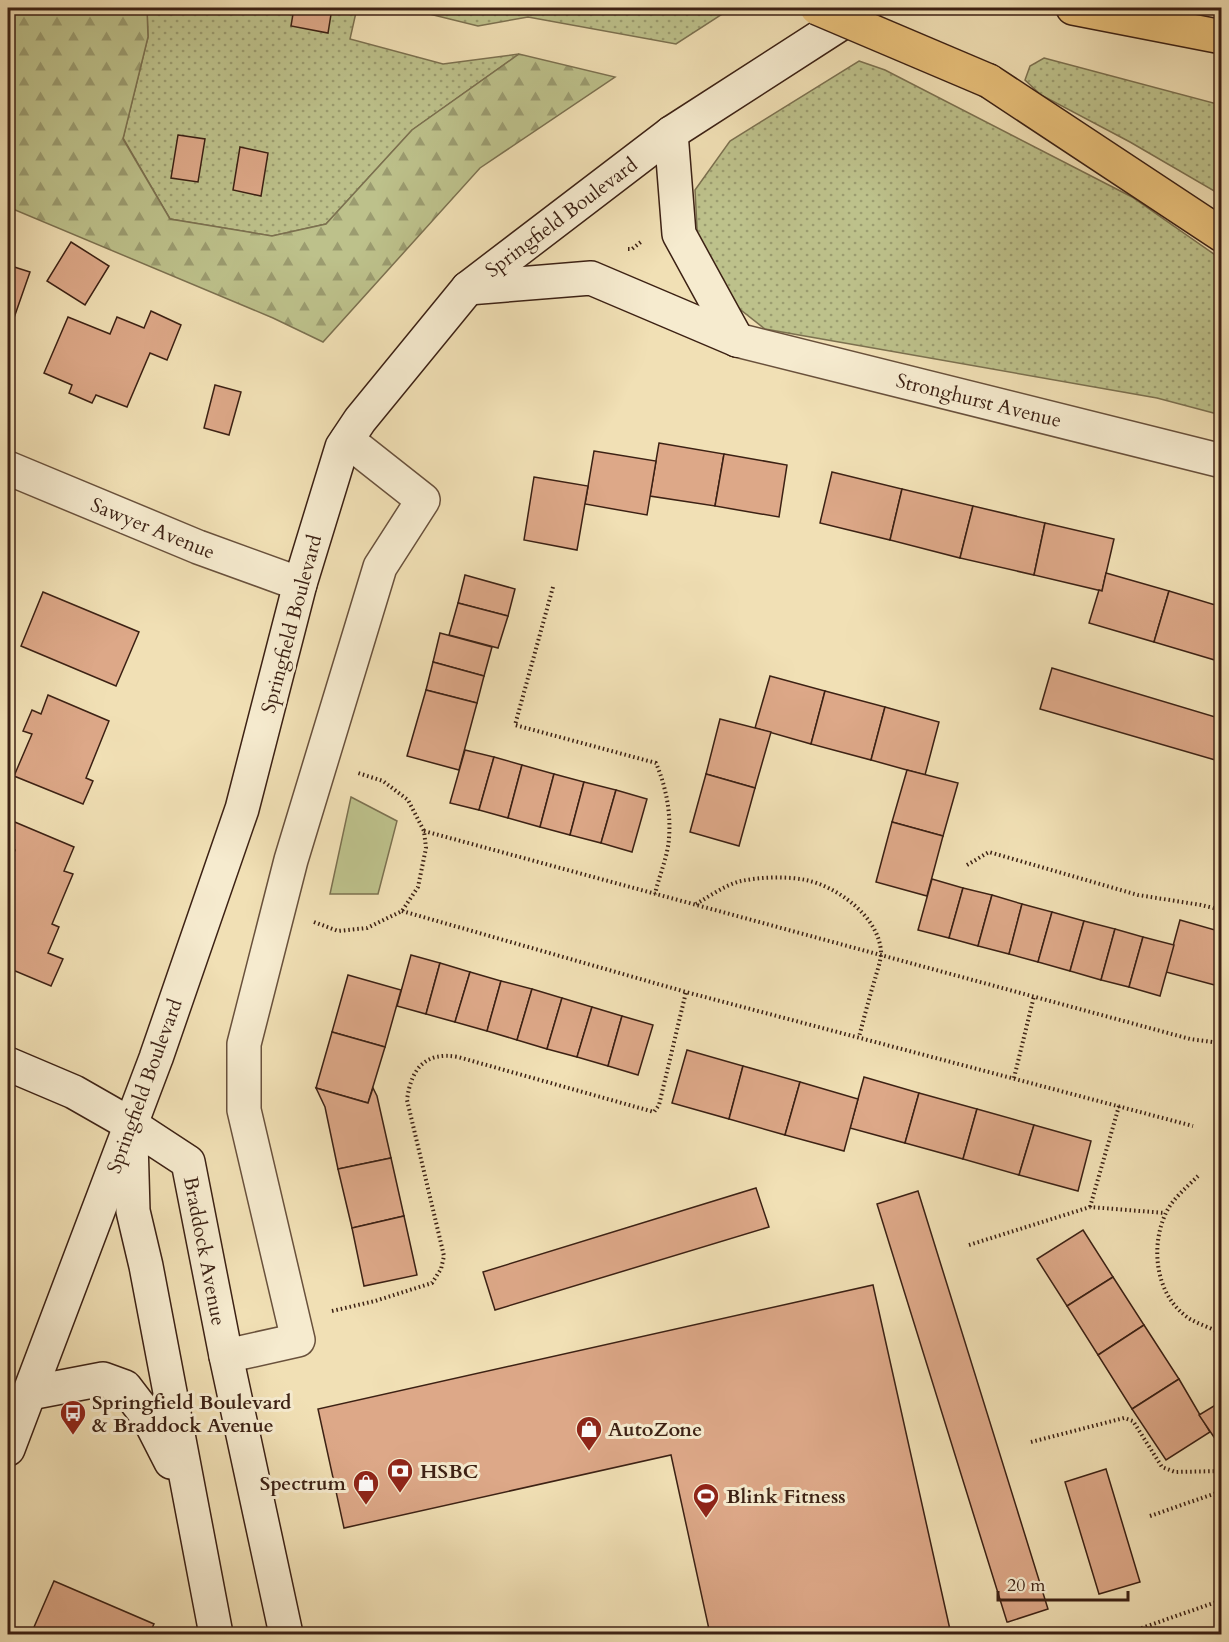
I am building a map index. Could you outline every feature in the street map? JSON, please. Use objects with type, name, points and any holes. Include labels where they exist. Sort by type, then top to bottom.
[{"type":"highway","points":[[817,8],[989,81],[1221,235]]},
{"type":"highway","points":[[1073,8],[1221,37]]},
{"type":"street","name":"Springfield Boulevard","points":[[8,1449],[165,1033],[242,809],[300,584],[346,440],[468,288],[671,133],[865,8]]},
{"type":"street","points":[[671,133],[679,234],[738,340]]},
{"type":"street","name":"Stronghurst Avenue","points":[[468,288],[591,278],[738,340],[1221,461]]},
{"type":"street","points":[[226,1356],[295,1330],[244,1110],[244,1044],[291,860],[380,567],[423,500],[346,440]]},
{"type":"street","name":"Sawyer Avenue","points":[[8,468],[198,547],[300,584]]},
{"type":"street","name":"Braddock Avenue","points":[[8,1064],[74,1092],[130,1124],[188,1162],[226,1356],[286,1635]]},
{"type":"street","points":[[130,1124],[133,1210],[146,1266],[187,1493],[216,1635]]},
{"type":"street","points":[[30,1393],[103,1379],[125,1387],[148,1417],[187,1493]]},
{"type":"path","points":[[621,249],[632,249],[641,243],[645,234]]},
{"type":"path","points":[[553,587],[515,725],[656,763],[663,780],[667,800],[669,839],[655,894]]},
{"type":"path","points":[[310,921],[339,931],[367,928],[402,911],[418,887],[426,848],[424,831],[408,801],[383,781],[354,771]]},
{"type":"path","points":[[424,831],[1190,1039],[1220,1043]]},
{"type":"path","points":[[967,865],[989,852],[1138,895],[1221,910]]},
{"type":"path","points":[[696,904],[741,881],[784,877],[807,880],[831,890],[850,903],[869,920],[878,936],[881,954],[859,1037]]},
{"type":"path","points":[[402,911],[686,992],[1193,1126]]},
{"type":"path","points":[[295,1330],[432,1283],[441,1269],[444,1256],[407,1100],[408,1088],[415,1072],[427,1060],[444,1055],[458,1057],[654,1112],[659,1105],[686,992]]},
{"type":"path","points":[[1014,1077],[1034,996]]},
{"type":"path","points":[[1090,1207],[1119,1106]]},
{"type":"path","points":[[1198,1176],[1166,1213],[1158,1237],[1157,1272],[1171,1299],[1188,1318],[1221,1335]]},
{"type":"path","points":[[969,1245],[1090,1207],[1166,1213]]},
{"type":"path","points":[[1031,1442],[1124,1418],[1133,1421],[1162,1467],[1175,1473],[1221,1471]]},
{"type":"path","points":[[1150,1516],[1221,1491]]},
{"type":"path","points":[[1133,1631],[1221,1600]]},
{"type":"green space","points":[[8,8],[147,8],[148,37],[123,139],[170,219],[272,236],[326,224],[412,130],[519,54],[615,77],[480,168],[323,342],[273,318],[8,207]]},
{"type":"green space","points":[[147,8],[357,8],[350,39],[443,64],[519,54],[412,130],[326,224],[272,236],[170,219],[123,138],[148,37]]},
{"type":"green space","points":[[405,8],[693,8],[724,13],[676,44],[528,17],[478,26]]},
{"type":"green space","points":[[1044,58],[1221,105],[1221,195],[1130,142],[1041,95],[1025,80],[1030,66]]},
{"type":"green space","points":[[859,61],[885,70],[1132,197],[1221,259],[1221,415],[1157,398],[765,329],[732,303],[698,246],[695,190],[730,141]]},
{"type":"green space","points":[[351,797],[397,821],[378,894],[330,894]]},
{"type":"building","points":[[294,8],[332,8],[328,33],[291,26]]},
{"type":"building","points":[[178,135],[205,139],[198,182],[171,178]]},
{"type":"building","points":[[240,147],[268,153],[261,196],[233,190]]},
{"type":"building","points":[[71,242],[109,266],[85,305],[47,281]]},
{"type":"building","points":[[8,265],[30,272],[8,335]]},
{"type":"building","points":[[151,311],[181,325],[167,360],[150,353],[127,407],[96,395],[92,403],[69,393],[72,385],[44,373],[68,317],[110,334],[117,317],[144,328]]},
{"type":"building","points":[[215,385],[241,392],[229,435],[204,428]]},
{"type":"building","points":[[659,443],[724,454],[715,506],[650,496]]},
{"type":"building","points":[[594,451],[656,461],[647,515],[585,504]]},
{"type":"building","points":[[724,454],[787,465],[779,517],[715,506]]},
{"type":"building","points":[[832,472],[902,489],[890,540],[820,523]]},
{"type":"building","points":[[534,477],[588,486],[577,550],[524,540]]},
{"type":"building","points":[[902,489],[973,506],[960,558],[890,540]]},
{"type":"building","points":[[973,506],[1045,523],[1034,575],[960,558]]},
{"type":"building","points":[[1045,523],[1114,539],[1102,591],[1034,575]]},
{"type":"building","points":[[8,560],[13,562],[8,576]]},
{"type":"building","points":[[1106,573],[1169,591],[1154,642],[1089,623],[1099,590],[1102,591]]},
{"type":"building","points":[[465,575],[515,589],[508,616],[458,603]]},
{"type":"building","points":[[1169,591],[1222,607],[1222,647],[1218,661],[1154,642]]},
{"type":"building","points":[[43,592],[139,632],[116,686],[21,646]]},
{"type":"building","points":[[458,603],[508,616],[498,648],[449,635]]},
{"type":"building","points":[[440,633],[492,647],[484,676],[433,662]]},
{"type":"building","points":[[433,662],[484,676],[477,703],[426,690]]},
{"type":"building","points":[[1052,668],[1222,719],[1222,762],[1040,709]]},
{"type":"building","points":[[770,676],[825,691],[811,744],[755,728]]},
{"type":"building","points":[[426,690],[477,703],[459,770],[407,756]]},
{"type":"building","points":[[825,691],[885,707],[871,760],[811,744]]},
{"type":"building","points":[[48,695],[109,721],[86,778],[93,781],[83,804],[14,776],[32,734],[23,731],[32,710],[41,714]]},
{"type":"building","points":[[885,707],[939,722],[925,775],[871,760]]},
{"type":"building","points":[[720,719],[771,732],[755,788],[706,774]]},
{"type":"building","points":[[465,750],[494,757],[479,810],[450,803]]},
{"type":"building","points":[[494,757],[522,765],[508,818],[479,810]]},
{"type":"building","points":[[522,765],[554,774],[540,827],[508,818]]},
{"type":"building","points":[[907,770],[958,783],[943,836],[892,822]]},
{"type":"building","points":[[554,774],[584,782],[570,835],[540,827]]},
{"type":"building","points":[[706,774],[755,788],[739,846],[690,832]]},
{"type":"building","points":[[584,782],[616,790],[601,843],[570,835]]},
{"type":"building","points":[[616,790],[647,799],[632,852],[601,843]]},
{"type":"building","points":[[10,820],[74,847],[64,871],[73,874],[52,924],[59,927],[48,953],[63,959],[51,986],[8,968],[8,868],[15,850],[8,846]]},
{"type":"building","points":[[892,822],[943,836],[927,896],[876,882]]},
{"type":"building","points":[[932,879],[963,888],[949,938],[918,930]]},
{"type":"building","points":[[963,888],[992,895],[978,946],[949,938]]},
{"type":"building","points":[[992,895],[1022,904],[1009,954],[978,946]]},
{"type":"building","points":[[1022,904],[1052,912],[1038,962],[1009,954]]},
{"type":"building","points":[[1052,912],[1084,921],[1070,971],[1038,962]]},
{"type":"building","points":[[1180,920],[1222,932],[1222,987],[1166,972]]},
{"type":"building","points":[[1084,921],[1115,929],[1101,980],[1070,971]]},
{"type":"building","points":[[1115,929],[1143,937],[1129,987],[1101,980]]},
{"type":"building","points":[[1143,937],[1174,945],[1160,996],[1129,987]]},
{"type":"building","points":[[411,955],[440,963],[426,1014],[397,1006]]},
{"type":"building","points":[[440,963],[470,972],[455,1022],[426,1014]]},
{"type":"building","points":[[470,972],[501,981],[487,1031],[455,1022]]},
{"type":"building","points":[[348,975],[401,990],[385,1047],[332,1032]]},
{"type":"building","points":[[501,981],[532,989],[517,1040],[487,1031]]},
{"type":"building","points":[[532,989],[562,998],[547,1049],[517,1040]]},
{"type":"building","points":[[562,998],[592,1007],[577,1057],[547,1049]]},
{"type":"building","points":[[592,1007],[622,1016],[608,1066],[577,1057]]},
{"type":"building","points":[[622,1016],[653,1025],[638,1075],[608,1066]]},
{"type":"building","points":[[332,1032],[385,1047],[368,1103],[316,1088]]},
{"type":"building","points":[[687,1050],[743,1066],[729,1119],[672,1103]]},
{"type":"building","points":[[743,1066],[800,1082],[785,1135],[729,1119]]},
{"type":"building","points":[[864,1077],[919,1093],[905,1143],[850,1128]]},
{"type":"building","points":[[800,1082],[858,1099],[844,1151],[785,1135]]},
{"type":"building","points":[[316,1088],[368,1103],[373,1088],[377,1096],[391,1158],[338,1169],[325,1107]]},
{"type":"building","points":[[919,1093],[977,1109],[963,1159],[905,1143]]},
{"type":"building","points":[[977,1109],[1034,1125],[1019,1175],[963,1159]]},
{"type":"building","points":[[1034,1125],[1091,1141],[1078,1191],[1019,1175]]},
{"type":"building","points":[[391,1158],[404,1216],[352,1228],[338,1169]]},
{"type":"building","points":[[756,1188],[769,1227],[495,1310],[483,1272]]},
{"type":"building","points":[[918,1191],[1048,1609],[1008,1622],[877,1204]]},
{"type":"building","points":[[404,1216],[417,1275],[364,1286],[352,1228]]},
{"type":"building","points":[[1083,1230],[1113,1277],[1067,1306],[1037,1259]]},
{"type":"building","points":[[1113,1277],[1144,1325],[1098,1355],[1067,1306]]},
{"type":"building","points":[[873,1285],[951,1634],[710,1634],[671,1455],[344,1528],[318,1409]]},
{"type":"building","points":[[1144,1325],[1179,1379],[1132,1409],[1098,1355]]},
{"type":"building","points":[[1179,1379],[1210,1432],[1166,1460],[1132,1409]]},
{"type":"building","points":[[1222,1401],[1222,1449],[1199,1415]]},
{"type":"building","points":[[1106,1469],[1140,1582],[1099,1594],[1065,1482]]},
{"type":"building","points":[[54,1581],[154,1624],[149,1634],[31,1634]]},
{"type":"place","name":"Springfield Boulevard & Braddock Avenue","points":[[73,1436]]},
{"type":"place","name":"AutoZone","points":[[589,1452]]},
{"type":"place","name":"HSBC","points":[[400,1494]]},
{"type":"place","name":"Spectrum","points":[[366,1506]]},
{"type":"place","name":"Blink Fitness","points":[[706,1519]]}]
